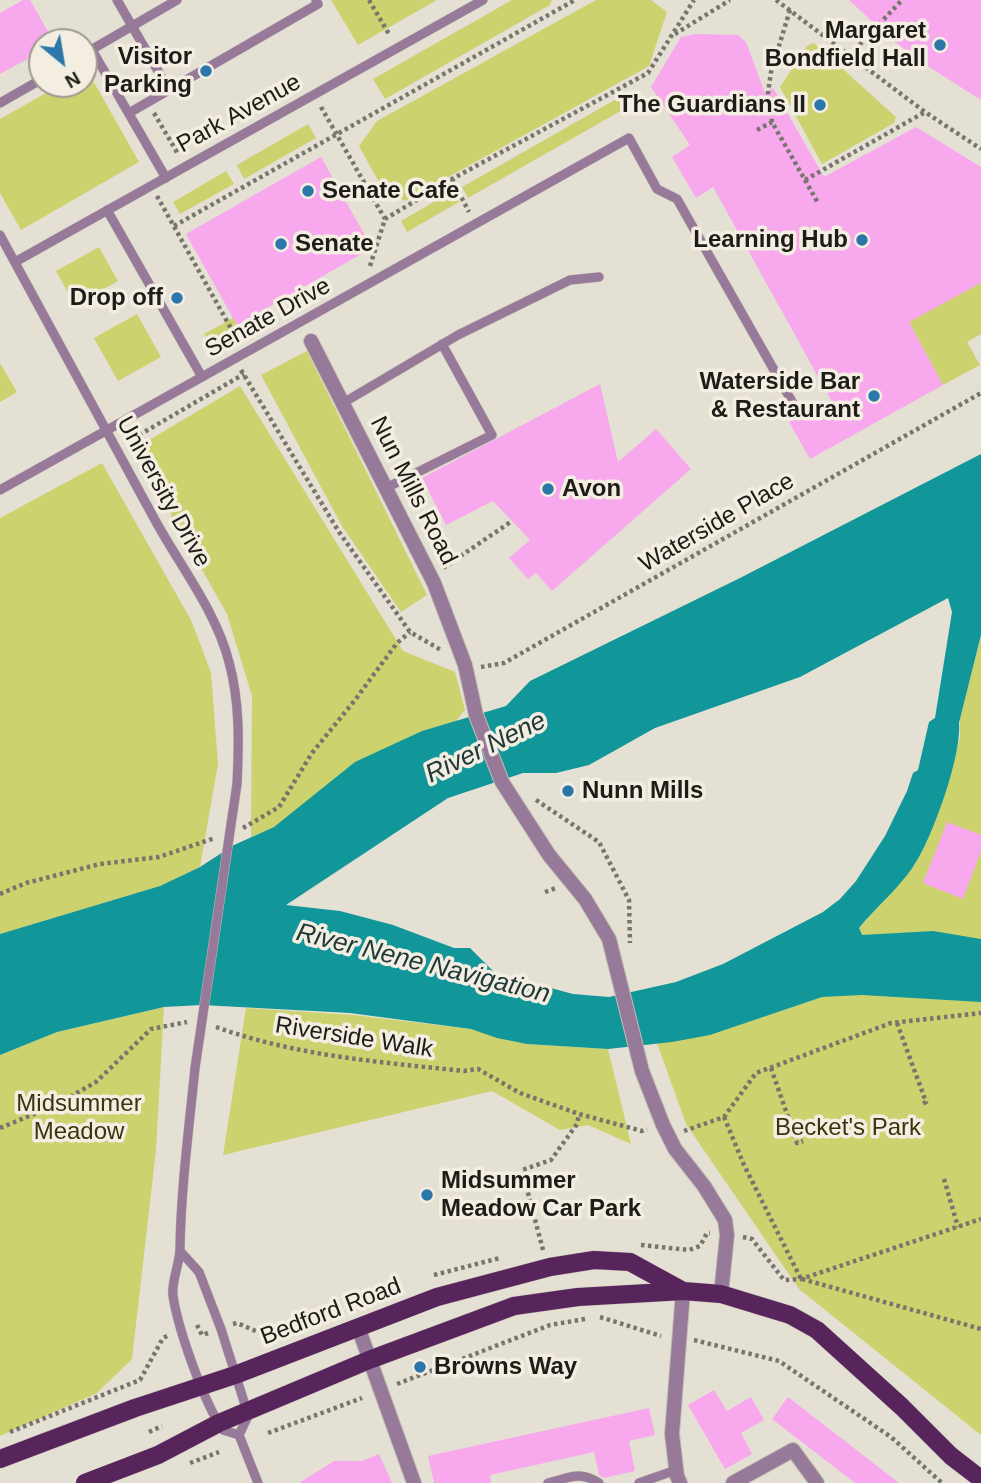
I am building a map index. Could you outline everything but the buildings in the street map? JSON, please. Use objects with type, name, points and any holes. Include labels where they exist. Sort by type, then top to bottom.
[{"type":"main road","name":"Bedford Road","points":[[0,1459],[235,1375],[437,1297],[550,1267],[594,1260],[630,1262],[683,1291]]},
{"type":"main road","name":"Bedford Road","points":[[85,1483],[158,1455],[219,1423],[369,1360],[514,1306],[578,1297],[683,1291],[721,1294],[790,1315],[817,1330],[902,1406],[951,1456],[981,1479]]},
{"type":"street","name":"Nun Mills Road","points":[[311,341],[434,583],[465,665],[476,715],[502,782],[549,855],[585,899],[609,939],[642,1072],[675,1149],[704,1186],[725,1220],[727,1235],[721,1294]]},
{"type":"street","points":[[678,1476],[671,1434],[683,1291]]},
{"type":"street","points":[[358,1327],[414,1483]]},
{"type":"street","points":[[733,1483],[793,1450],[817,1483]]},
{"type":"lane","points":[[117,0],[169,90]]},
{"type":"lane","points":[[98,46],[177,0]]},
{"type":"lane","points":[[129,113],[318,4],[316,0]]},
{"type":"lane","name":"Park Avenue","points":[[15,262],[482,0]]},
{"type":"lane","points":[[98,67],[129,113],[166,178]]},
{"type":"lane","points":[[0,103],[28,87]]},
{"type":"lane","name":"Senate Drive","points":[[0,490],[629,138],[657,189],[677,199],[796,407]]},
{"type":"lane","points":[[107,211],[202,377]]},
{"type":"lane","name":"University Drive","points":[[0,234],[156,522],[211,616],[229,660],[237,698],[237,784],[195,1068],[179,1223],[180,1251]]},
{"type":"lane","points":[[343,403],[442,344],[570,280],[598,277]]},
{"type":"lane","points":[[300,322],[311,341]]},
{"type":"lane","points":[[386,488],[492,435],[442,344]]},
{"type":"lane","points":[[180,1251],[199,1272],[221,1329],[247,1411],[247,1418],[239,1435],[258,1483]]},
{"type":"lane","points":[[180,1251],[173,1293],[181,1329],[201,1385],[219,1423],[223,1430],[239,1435]]},
{"type":"lane","points":[[548,1483],[580,1475],[589,1476],[599,1483]]},
{"type":"lane","points":[[639,1483],[678,1476]]},
{"type":"path","points":[[369,0],[397,48]]},
{"type":"path","points":[[174,226],[575,0]]},
{"type":"path","points":[[380,263],[369,269],[385,219],[452,179],[648,73],[694,0]]},
{"type":"path","points":[[674,35],[730,0]]},
{"type":"path","points":[[776,0],[925,112],[981,149]]},
{"type":"path","points":[[850,55],[902,0]]},
{"type":"path","points":[[790,10],[771,72],[768,93],[772,122],[818,203]]},
{"type":"path","points":[[314,94],[385,219]]},
{"type":"path","points":[[148,102],[185,167]]},
{"type":"path","points":[[805,180],[925,112]]},
{"type":"path","points":[[757,130],[772,122]]},
{"type":"path","points":[[452,179],[470,211],[459,218]]},
{"type":"path","points":[[151,186],[238,342],[250,335]]},
{"type":"path","points":[[235,359],[339,532],[410,632]]},
{"type":"path","points":[[117,447],[244,374]]},
{"type":"path","name":"Waterside Place","points":[[465,665],[483,667],[504,663],[981,393]]},
{"type":"path","points":[[444,567],[512,521]]},
{"type":"path","points":[[535,800],[599,842],[629,900],[630,950]]},
{"type":"path","points":[[675,1120],[684,1131],[724,1117],[756,1073],[897,1023],[981,1013]]},
{"type":"path","points":[[0,1128],[56,1105],[96,1082],[151,1029],[196,1020]]},
{"type":"path","points":[[897,1023],[926,1102],[922,1104]]},
{"type":"path","name":"Riverside Walk","points":[[208,1025],[246,1038],[331,1057],[464,1071],[478,1069],[520,1093],[579,1114],[642,1131]]},
{"type":"path","points":[[771,1068],[797,1143],[803,1141]]},
{"type":"path","points":[[544,1251],[522,1170],[551,1160],[577,1124],[579,1114]]},
{"type":"path","points":[[724,1117],[744,1165],[801,1279],[981,1329]]},
{"type":"path","points":[[944,1179],[958,1227]]},
{"type":"path","points":[[751,1238],[783,1280],[801,1279],[981,1219]]},
{"type":"path","points":[[700,1246],[707,1233]]},
{"type":"path","points":[[397,1384],[550,1325],[582,1319],[599,1316],[661,1336]]},
{"type":"path","points":[[0,1436],[140,1380],[163,1339],[181,1329],[198,1324],[202,1335],[237,1322],[270,1338],[283,1334]]},
{"type":"path","points":[[693,1339],[779,1361],[891,1437],[942,1483]]},
{"type":"path","points":[[268,1433],[362,1398]]},
{"type":"path","points":[[149,1432],[162,1426]]},
{"type":"green space","points":[[331,0],[437,0],[358,45]]},
{"type":"green space","points":[[512,0],[552,0],[550,5],[385,99],[373,79]]},
{"type":"green space","points":[[596,0],[651,0],[667,12],[649,66],[405,201],[380,184],[359,146],[377,121]]},
{"type":"green space","points":[[814,43],[896,117],[894,123],[822,164],[780,87],[807,46]]},
{"type":"green space","points":[[98,89],[139,162],[21,230],[0,193],[0,119],[37,98],[98,98]]},
{"type":"green space","points":[[620,97],[626,108],[468,198],[462,187]]},
{"type":"green space","points":[[308,124],[316,138],[244,179],[237,165]]},
{"type":"green space","points":[[226,171],[234,184],[180,214],[173,202]]},
{"type":"green space","points":[[453,191],[459,202],[407,232],[401,221]]},
{"type":"green space","points":[[99,247],[118,281],[75,305],[56,271]]},
{"type":"green space","points":[[981,283],[981,334],[967,342],[980,365],[943,385],[901,308]]},
{"type":"green space","points":[[137,314],[161,357],[118,381],[94,338]]},
{"type":"green space","points":[[233,318],[243,335],[214,351],[204,334]]},
{"type":"green space","points":[[307,351],[427,595],[401,612],[342,526],[261,375]]},
{"type":"green space","points":[[0,363],[17,392],[0,402]]},
{"type":"green space","points":[[240,386],[403,651],[455,672],[465,710],[456,721],[422,731],[315,797],[274,827],[251,837],[252,696],[227,614],[134,449]]},
{"type":"green space","points":[[102,463],[192,622],[211,673],[218,764],[200,867],[160,886],[0,934],[0,518]]},
{"type":"green space","name":"Becket's Park","points":[[981,635],[981,1435],[799,1289],[686,1124],[657,1043],[710,1035],[789,1007],[914,866],[937,817],[960,738],[960,718]]},
{"type":"green space","name":"Midsummer Meadow","points":[[164,1007],[156,1150],[132,1359],[97,1393],[0,1436],[0,1055],[57,1032]]},
{"type":"green space","points":[[246,1008],[353,1015],[471,1029],[527,1044],[608,1049],[631,1144],[588,1125],[560,1130],[492,1091],[223,1155]]},
{"type":"water","points":[[981,454],[981,635],[959,723],[951,776],[921,854],[901,883],[859,928],[862,935],[933,931],[981,939],[981,1002],[862,995],[822,997],[710,1035],[608,1049],[527,1044],[471,1029],[350,1013],[202,1005],[164,1007],[57,1032],[0,1055],[0,934],[160,886],[200,867],[234,845],[274,827],[355,762],[422,731],[506,706],[530,681],[740,578]],"holes":[[[948,598],[952,612],[935,718],[929,722],[918,770],[913,773],[885,836],[856,881],[840,899],[823,912],[723,964],[676,982],[609,997],[573,994],[495,973],[470,948],[454,948],[393,925],[340,911],[286,905],[448,798],[523,773],[556,773],[589,765],[655,728],[800,677]]]},
{"type":"place","name":"Margaret Bondfield Hall","points":[[940,45]]},
{"type":"place","name":"Visitor Parking","points":[[206,71]]},
{"type":"place","name":"The Guardians II","points":[[820,105]]},
{"type":"place","name":"Senate Cafe","points":[[308,191]]},
{"type":"place","name":"Learning Hub","points":[[862,240]]},
{"type":"place","name":"Senate","points":[[281,244]]},
{"type":"place","name":"Drop off","points":[[177,298]]},
{"type":"place","name":"Waterside Bar & Restaurant","points":[[874,396]]},
{"type":"place","name":"Avon","points":[[548,489]]},
{"type":"place","name":"Nunn Mills","points":[[568,791]]},
{"type":"place","name":"Midsummer Meadow Car Park","points":[[427,1195]]},
{"type":"place","name":"Browns Way","points":[[420,1367]]},
{"type":"water label","name":"River Nene","points":[[486,748]]},
{"type":"water label","name":"River Nene Navigation","points":[[423,964]]}]
